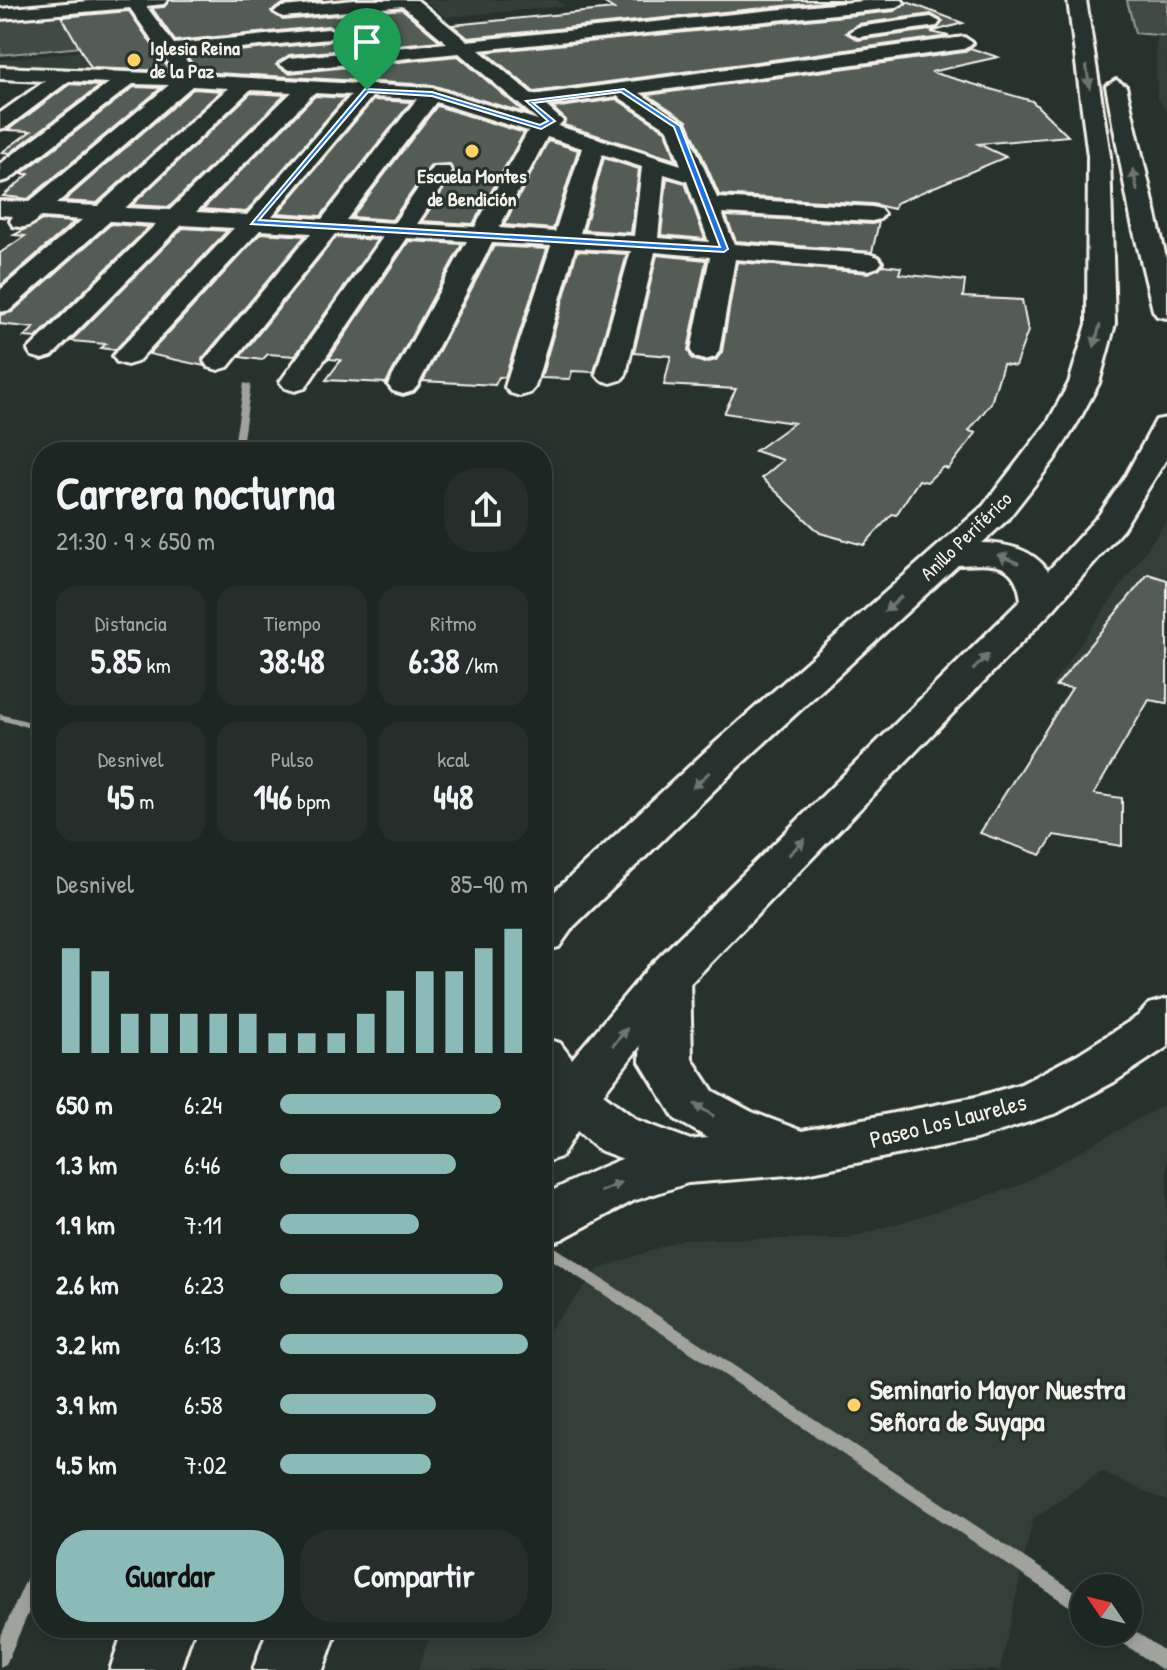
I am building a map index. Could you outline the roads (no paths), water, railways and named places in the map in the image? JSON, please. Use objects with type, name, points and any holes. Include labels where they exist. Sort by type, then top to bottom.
[{"type":"main road","points":[[0,14],[158,0]]},
{"type":"main road","points":[[272,13],[408,0],[552,121],[541,127],[403,385]]},
{"type":"main road","name":"Anillo Periférico","points":[[552,931],[722,759],[995,513],[1043,453],[1084,383],[1101,324],[1099,156],[1077,0]]},
{"type":"main road","points":[[134,1],[159,23],[186,77]]},
{"type":"main road","points":[[0,73],[186,77],[895,3]]},
{"type":"main road","points":[[711,6],[766,37]]},
{"type":"main road","points":[[402,26],[463,20]]},
{"type":"main road","points":[[833,36],[931,22]]},
{"type":"main road","points":[[170,50],[340,33]]},
{"type":"main road","points":[[528,102],[964,43]]},
{"type":"main road","points":[[1112,63],[1143,219],[1167,310]]},
{"type":"main road","points":[[0,239],[186,77],[244,84],[367,90],[448,82],[492,72],[524,69]]},
{"type":"main road","points":[[0,123],[65,75]]},
{"type":"main road","points":[[0,175],[128,78]]},
{"type":"main road","points":[[42,350],[178,218],[320,88],[448,82],[541,127],[697,177]]},
{"type":"main road","points":[[218,361],[448,82]]},
{"type":"main road","points":[[0,304],[152,172],[244,84]]},
{"type":"main road","points":[[127,356],[254,222],[367,90]]},
{"type":"main road","points":[[622,90],[677,126],[724,249],[705,351]]},
{"type":"main road","points":[[520,387],[562,240],[594,146]]},
{"type":"main road","points":[[611,374],[645,244],[654,165]]},
{"type":"main road","points":[[295,382],[441,172]]},
{"type":"main road","points":[[708,205],[872,214]]},
{"type":"main road","points":[[0,208],[645,244],[869,262]]},
{"type":"main road","points":[[688,1161],[618,1135],[556,1077],[666,979],[1040,602],[1111,522],[1141,477],[1167,427]]},
{"type":"main road","points":[[951,555],[999,554],[1016,559],[1034,576],[1040,602]]},
{"type":"main road","points":[[666,979],[666,1062],[694,1105],[733,1127],[801,1153]]},
{"type":"main road","name":"Paseo Los Laureles","points":[[552,1218],[614,1185],[688,1161],[801,1153],[976,1118],[1038,1099],[1096,1068],[1156,1029],[1167,1017]]},
{"type":"main road","points":[[145,1670],[156,1638]]},
{"type":"main road","points":[[288,1670],[299,1638]]},
{"type":"waterway","points":[[238,442],[247,385]]},
{"type":"waterway","points":[[0,717],[32,725]]},
{"type":"waterway","points":[[552,1252],[1070,1598]]},
{"type":"waterway","points":[[0,1658],[32,1586]]},
{"type":"waterway","points":[[1142,1646],[1167,1663]]},
{"type":"place","name":"Iglesia Reina de la Paz","points":[[134,60]]},
{"type":"place","name":"Escuela Montes de Bendición","points":[[472,151]]},
{"type":"place","name":"Seminario Mayor Nuestra Señora de Suyapa","points":[[854,1405]]}]
